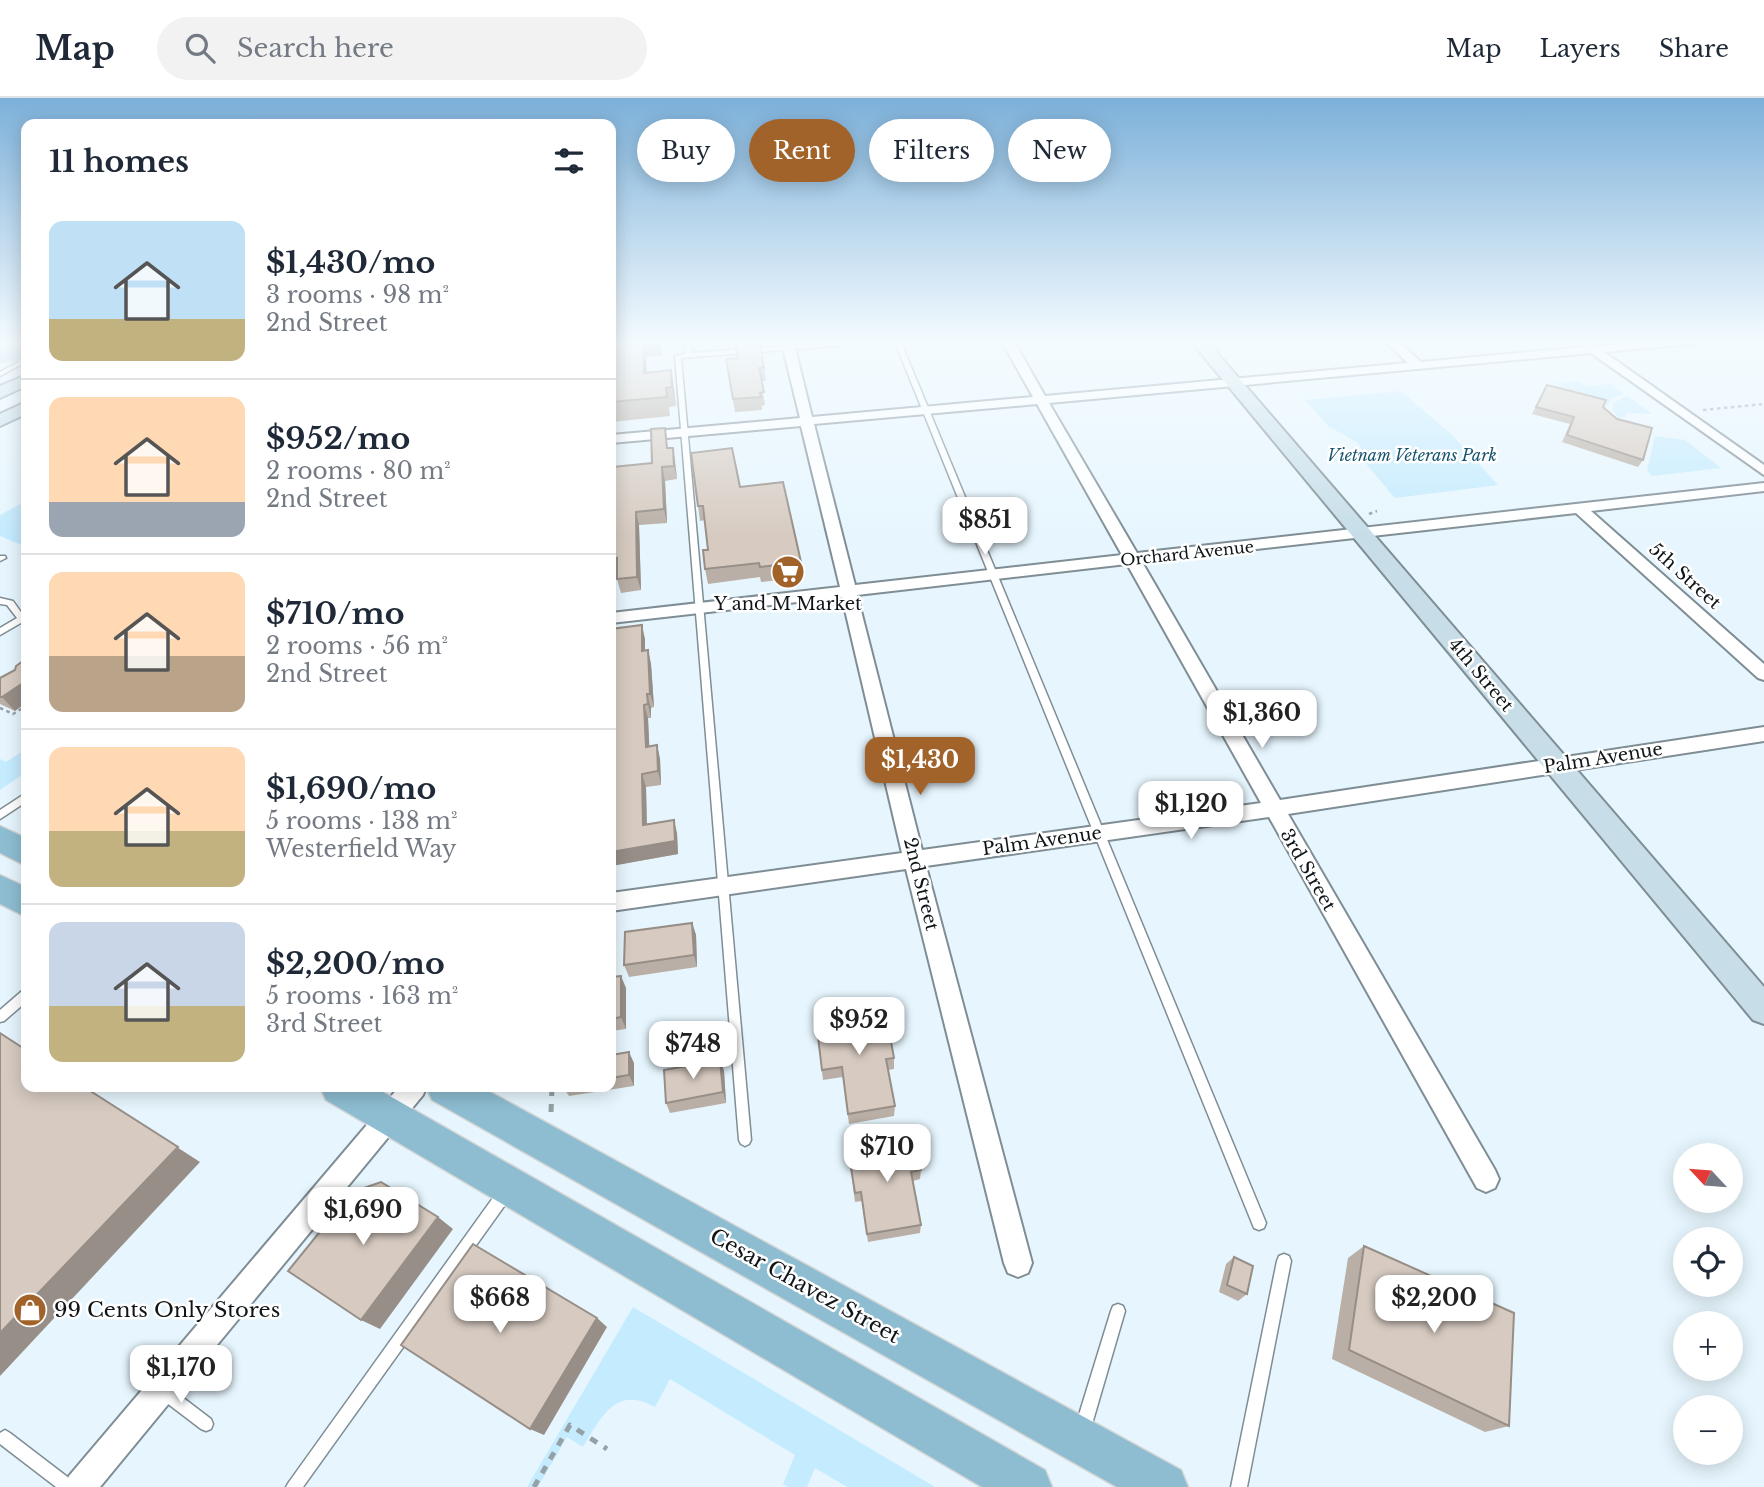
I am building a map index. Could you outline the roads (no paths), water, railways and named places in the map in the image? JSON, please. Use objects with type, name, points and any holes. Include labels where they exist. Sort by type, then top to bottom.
[{"type":"main road","points":[[0,838],[21,850]]},
{"type":"main road","points":[[0,888],[21,900]]},
{"type":"main road","points":[[360,1092],[401,1102],[509,1186],[1028,1487]]},
{"type":"main road","name":"Cesar Chavez Street","points":[[454,1092],[1164,1487]]},
{"type":"street","name":"2nd Street","points":[[802,405],[914,859],[1018,1263]]},
{"type":"street","points":[[616,439],[981,405]]},
{"type":"street","name":"3rd Street","points":[[1044,405],[1272,809],[1486,1179]]},
{"type":"street","name":"4th Street","points":[[1253,405],[1764,1010]]},
{"type":"street","points":[[1671,405],[1764,471]]},
{"type":"street","points":[[0,421],[21,410]]},
{"type":"street","name":"Orchard Avenue","points":[[616,617],[1764,487]]},
{"type":"street","name":"5th Street","points":[[1579,508],[1764,674]]},
{"type":"street","name":"Palm Avenue","points":[[616,901],[1272,809],[1764,734]]},
{"type":"street","points":[[80,1487],[401,1102]]},
{"type":"lane","points":[[682,405],[745,1140]]},
{"type":"lane","points":[[925,405],[1259,1223]]},
{"type":"lane","points":[[0,600],[10,603],[21,615]]},
{"type":"lane","points":[[0,632],[21,620]]},
{"type":"lane","points":[[0,815],[21,799]]},
{"type":"lane","points":[[0,1017],[21,999]]},
{"type":"lane","points":[[293,1487],[509,1186]]},
{"type":"lane","points":[[1239,1487],[1284,1261]]},
{"type":"lane","points":[[1080,1439],[1118,1311]]},
{"type":"lane","points":[[161,1390],[206,1424]]},
{"type":"lane","points":[[5,1438],[69,1487]]},
{"type":"place","name":"Y and M Market","points":[[788,572]]},
{"type":"place","name":"99 Cents Only Stores","points":[[30,1310]]},
{"type":"park label","name":"Vietnam Veterans Park","points":[[1412,455]]}]
